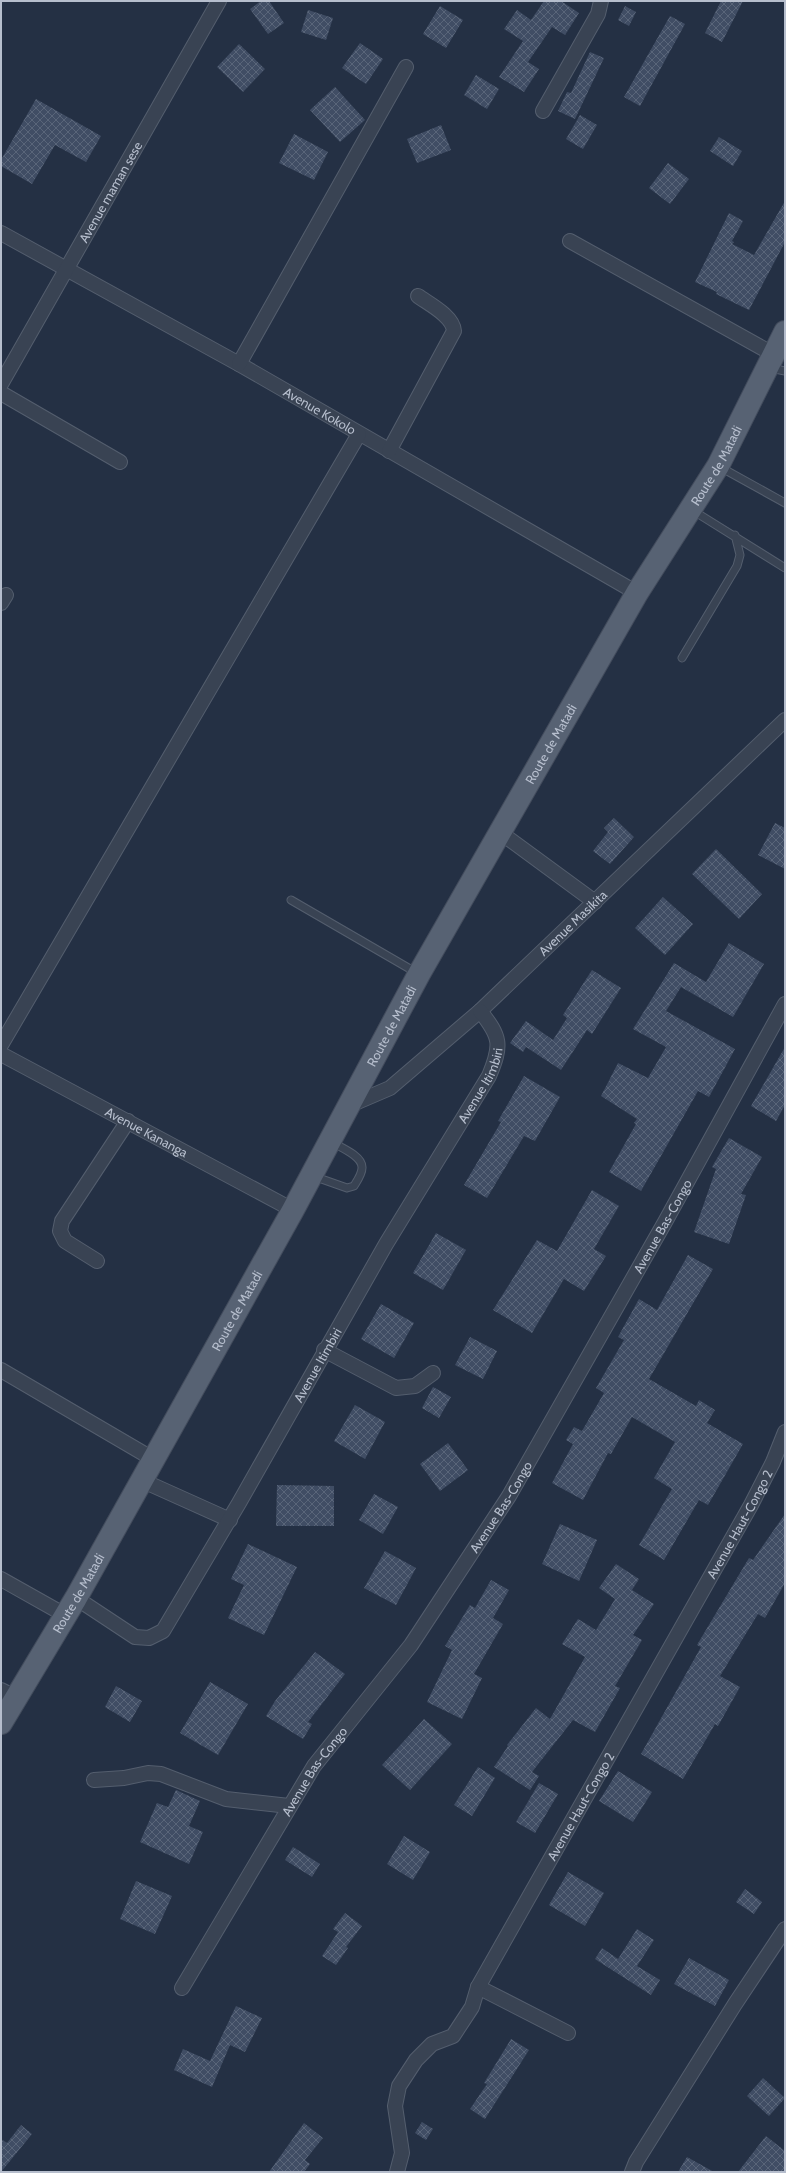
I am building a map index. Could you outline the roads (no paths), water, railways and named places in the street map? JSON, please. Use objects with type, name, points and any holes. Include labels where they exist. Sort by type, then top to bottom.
[{"type":"main road","name":"Route de Matadi","points":[[1,1722],[8,1694],[70,1606],[293,1210],[347,1106],[419,974],[637,593],[718,466],[775,364],[785,332]]},
{"type":"street","name":"Avenue maman sese","points":[[1,384],[65,269],[219,1]]},
{"type":"street","points":[[543,111],[598,14],[601,1]]},
{"type":"street","points":[[239,364],[406,67]]},
{"type":"street","name":"Avenue Kokolo","points":[[1,233],[239,364],[637,593]]},
{"type":"street","points":[[570,241],[775,364]]},
{"type":"street","points":[[389,451],[454,331],[454,326],[447,318],[418,296]]},
{"type":"street","points":[[1,393],[120,462]]},
{"type":"street","points":[[1,1045],[359,434]]},
{"type":"street","name":"Avenue Masikita","points":[[347,1106],[390,1088],[480,1011],[785,720]]},
{"type":"street","points":[[501,833],[595,902]]},
{"type":"street","name":"Avenue Bas-Congo","points":[[182,1988],[314,1766],[411,1644],[509,1496],[665,1222],[785,1004]]},
{"type":"street","name":"Avenue Itimbiri","points":[[1,1579],[70,1606],[135,1637],[149,1638],[163,1632],[230,1520],[324,1350],[386,1244],[489,1076],[496,1060],[498,1044],[495,1030],[480,1011]]},
{"type":"street","name":"Avenue Kananga","points":[[1,1054],[293,1210]]},
{"type":"street","points":[[97,1261],[66,1241],[60,1231],[62,1221],[128,1121]]},
{"type":"street","points":[[324,1350],[396,1388],[415,1386],[433,1373]]},
{"type":"street","points":[[1,1370],[153,1459]]},
{"type":"street","name":"Avenue Haut-Congo 2","points":[[397,2172],[402,2153],[395,2106],[399,2086],[416,2060],[432,2044],[453,2036],[472,2006],[478,1987],[751,1505],[773,1462],[785,1432]]},
{"type":"street","points":[[141,1480],[230,1520]]},
{"type":"street","points":[[94,1780],[124,1778],[148,1773],[161,1774],[198,1790],[226,1799],[289,1806]]},
{"type":"street","points":[[632,2172],[636,2162],[735,2004],[784,1933]]},
{"type":"street","points":[[478,1987],[568,2033]]},
{"type":"lane","points":[[718,466],[785,503]]},
{"type":"lane","points":[[690,509],[785,568]]},
{"type":"lane","points":[[682,658],[737,566],[740,555],[739,545],[734,535]]},
{"type":"lane","points":[[291,900],[419,974]]},
{"type":"lane","points":[[311,1176],[347,1188],[354,1186],[362,1169],[362,1163],[358,1158],[329,1141]]}]
